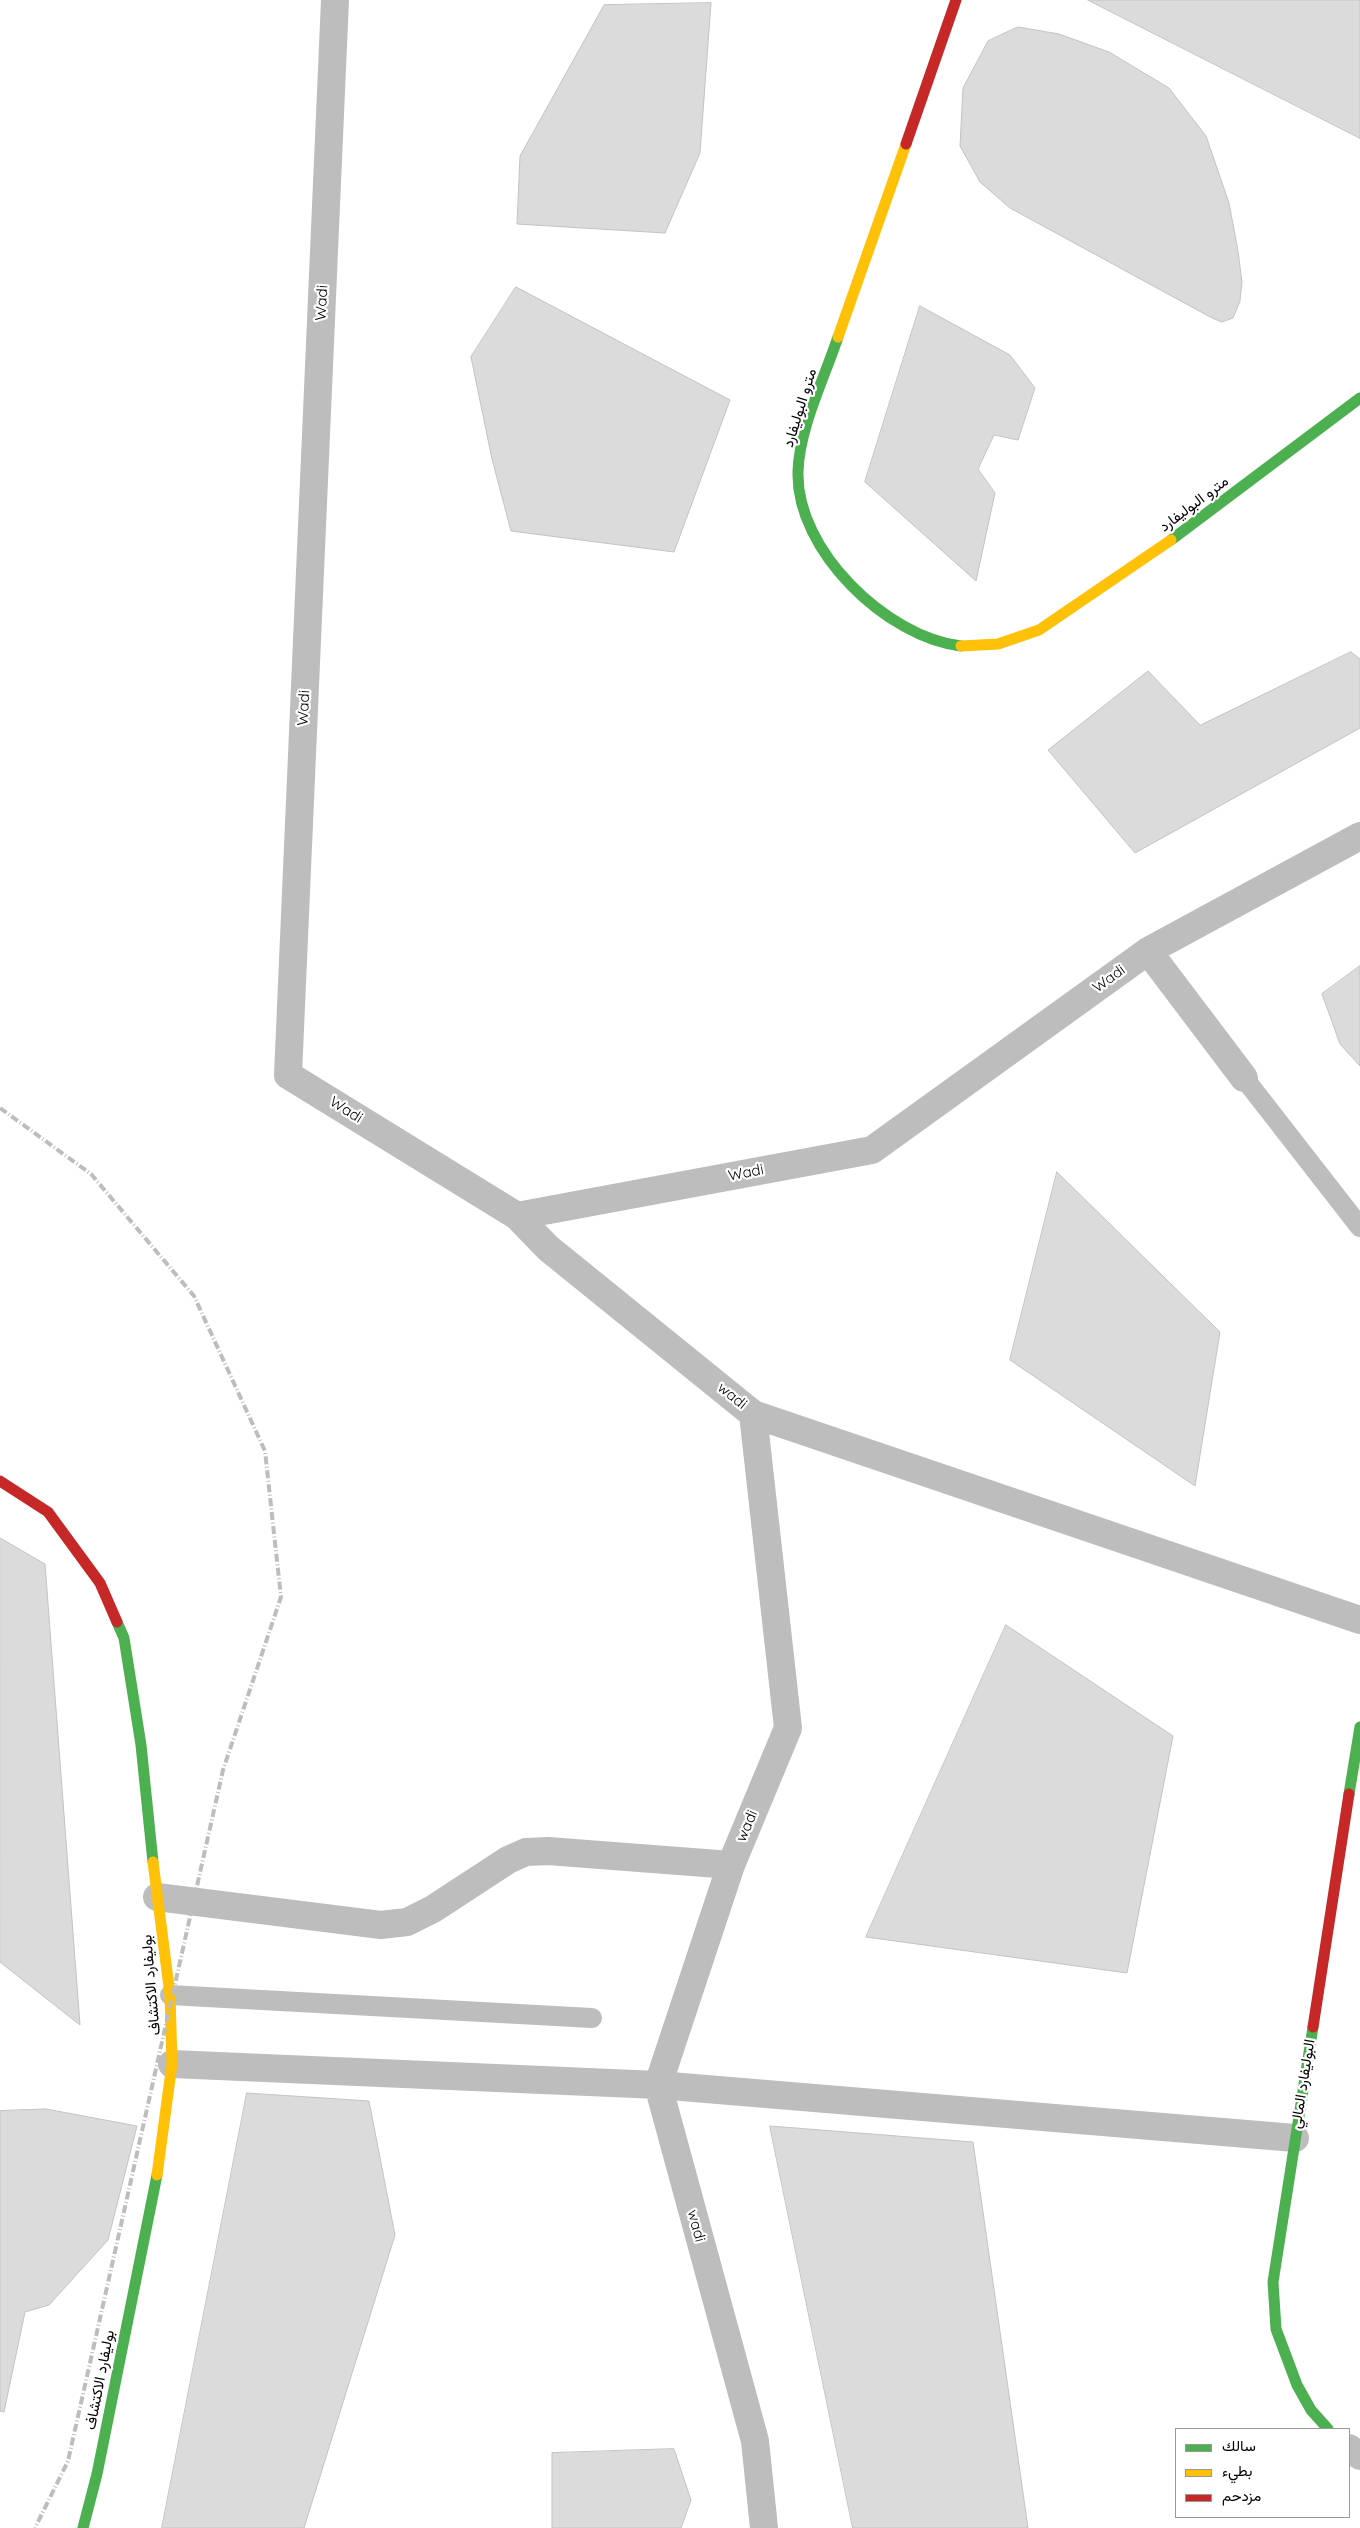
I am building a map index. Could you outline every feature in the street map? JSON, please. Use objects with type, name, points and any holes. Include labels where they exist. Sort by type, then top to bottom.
[{"type":"street","name":"Wadi","points":[[335,0],[288,1075],[517,1216],[872,1150],[1148,951],[1360,836]]},
{"type":"street","name":"مترو البوليفارد","points":[[956,0],[802,444],[798,475],[804,514],[823,552],[856,589],[894,622],[923,637],[954,644],[998,644],[1042,631],[1136,566],[1360,398]]},
{"type":"street","points":[[1148,951],[1244,1078]]},
{"type":"street","name":"wadi","points":[[517,1216],[548,1248],[753,1414],[788,1728],[731,1865],[658,2085],[755,2441],[764,2528]]},
{"type":"street","points":[[753,1414],[1360,1620]]},
{"type":"street","name":"بوليفارد الاكتشاف","points":[[0,1481],[48,1512],[54,1519],[100,1583],[124,1638],[141,1745],[157,1896],[170,1995],[172,2064],[158,2169],[97,2474],[82,2528]]},
{"type":"street","name":"البوليفارد المالي","points":[[1327,2428],[1311,2410],[1296,2385],[1276,2329],[1273,2282],[1360,1728]]},
{"type":"street","points":[[157,1896],[381,1925],[407,1922],[433,1909],[508,1860],[526,1852],[548,1851],[731,1865]]},
{"type":"street","points":[[172,2064],[658,2085],[1295,2138]]},
{"type":"lane","points":[[1244,1078],[1360,1226]]},
{"type":"lane","points":[[170,1995],[592,2018]]},
{"type":"building","points":[[1088,0],[1360,0],[1360,138]]},
{"type":"building","points":[[711,3],[700,153],[665,233],[517,224],[520,156],[604,5]]},
{"type":"building","points":[[1018,27],[1059,34],[1109,52],[1169,88],[1206,136],[1229,203],[1238,251],[1242,282],[1240,301],[1233,318],[1222,322],[1212,318],[1010,208],[980,182],[960,146],[963,88],[988,41]]},
{"type":"building","points":[[516,287],[730,400],[674,552],[511,531],[492,459],[471,357]]},
{"type":"building","points":[[920,306],[1010,355],[1035,388],[1018,440],[994,435],[978,469],[995,493],[976,581],[865,482]]},
{"type":"building","points":[[1351,652],[1360,659],[1360,728],[1135,853],[1048,750],[1148,671],[1200,725]]},
{"type":"building","points":[[1360,966],[1360,1066],[1340,1044],[1322,994]]},
{"type":"building","points":[[1057,1172],[1220,1332],[1195,1486],[1010,1360]]},
{"type":"building","points":[[0,1538],[45,1564],[80,2025],[0,1962]]},
{"type":"building","points":[[1006,1625],[1173,1736],[1127,1973],[866,1937]]},
{"type":"building","points":[[247,2093],[369,2101],[395,2235],[304,2528],[162,2528]]},
{"type":"building","points":[[46,2109],[137,2126],[108,2240],[49,2305],[25,2312],[4,2412],[0,2411],[0,2111]]},
{"type":"building","points":[[770,2126],[973,2142],[1028,2528],[853,2528]]},
{"type":"building","points":[[674,2449],[691,2500],[681,2528],[552,2528],[552,2453]]},
{"type":"railway","points":[[0,1108],[91,1174],[194,1296],[265,1451],[281,1597],[223,1770],[68,2461],[35,2528]]},
{"type":"traffic: fast","points":[[838,337],[807,421],[799,456],[798,472],[801,502],[812,531],[829,559],[851,585],[876,608],[904,626],[932,639],[961,646]]},
{"type":"traffic: fast","points":[[1171,540],[1360,398]]},
{"type":"traffic: fast","points":[[117,1622],[124,1638],[141,1745],[153,1862]]},
{"type":"traffic: fast","points":[[1349,1794],[1360,1727]]},
{"type":"traffic: fast","points":[[1313,2027],[1273,2282],[1276,2329],[1297,2385],[1311,2410],[1327,2428]]},
{"type":"traffic: fast","points":[[83,2528],[97,2474],[157,2175]]},
{"type":"traffic: slow","points":[[838,337],[906,144]]},
{"type":"traffic: slow","points":[[961,646],[998,644],[1039,630],[1171,540]]},
{"type":"traffic: slow","points":[[153,1862],[170,1995],[172,2064],[157,2175]]},
{"type":"traffic: jam","points":[[906,144],[956,0]]},
{"type":"traffic: jam","points":[[0,1481],[48,1512],[100,1583],[117,1622]]},
{"type":"traffic: jam","points":[[1313,2027],[1349,1794]]}]
